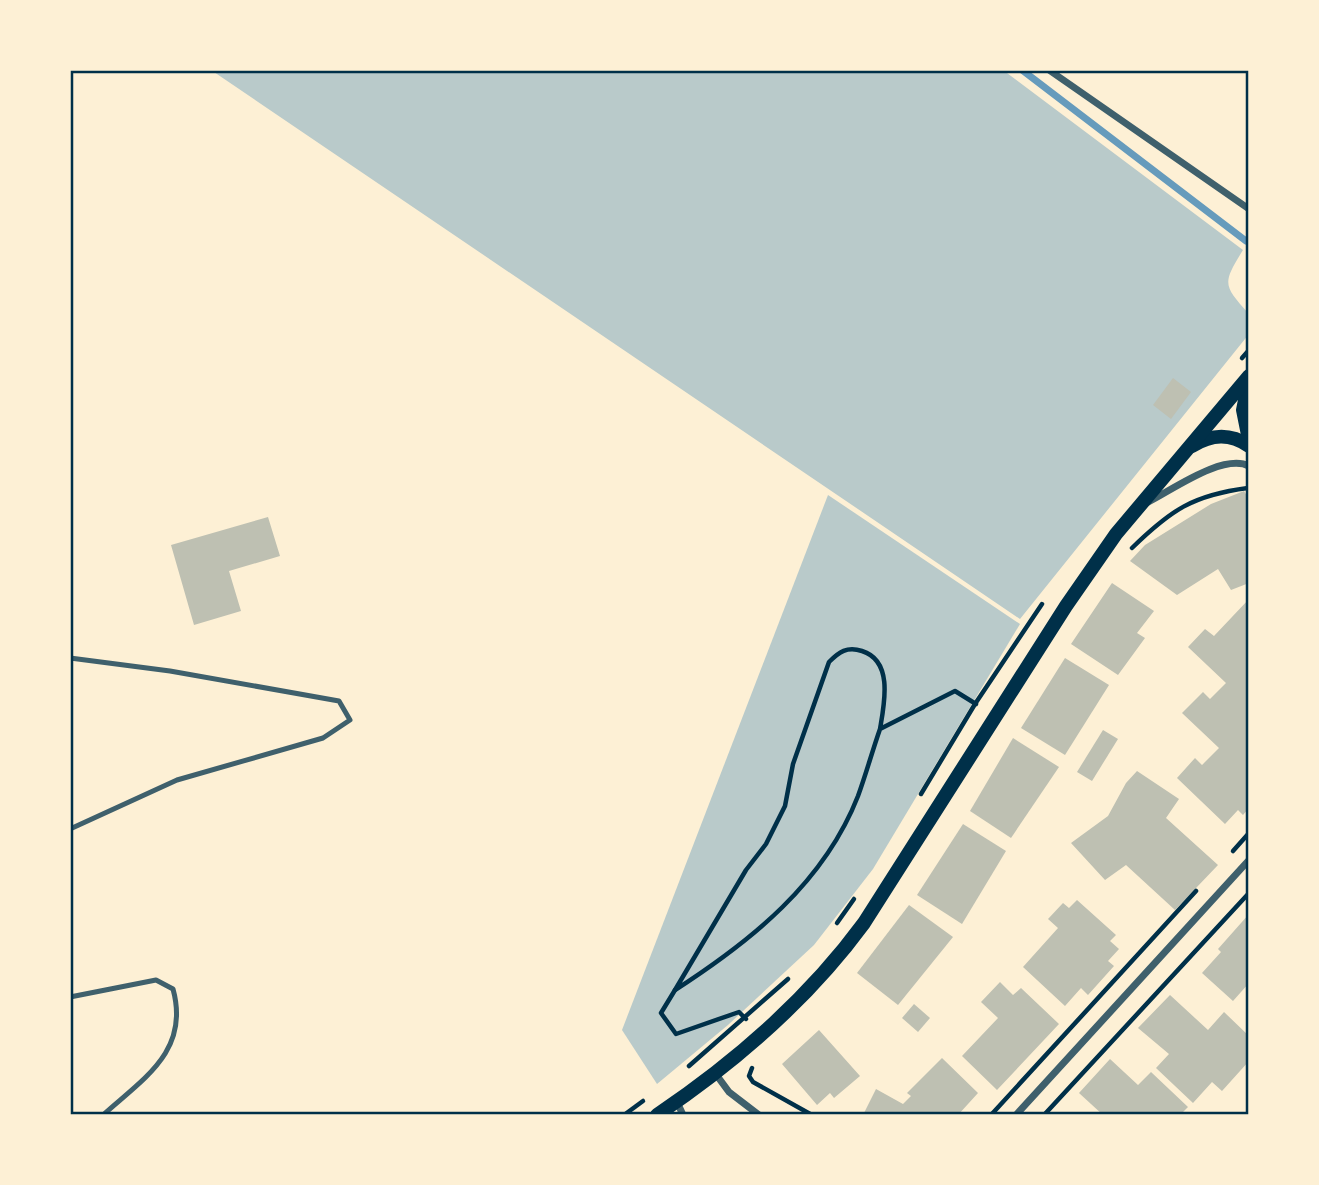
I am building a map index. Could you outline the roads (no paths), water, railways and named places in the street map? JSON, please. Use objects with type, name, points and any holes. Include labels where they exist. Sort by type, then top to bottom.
[{"type":"main road","points":[[1249,378],[1242,410],[1249,440]]},
{"type":"main road","points":[[657,1115],[680,1108],[822,975],[853,938],[1066,606],[1128,518],[1249,378]]},
{"type":"main road","points":[[1185,450],[1220,436],[1232,437],[1249,446]]},
{"type":"street","points":[[1049,70],[1249,209]]},
{"type":"street","points":[[1128,518],[1147,503],[1223,464],[1238,462],[1249,466]]},
{"type":"street","points":[[1016,1115],[1249,860]]},
{"type":"street","points":[[715,1073],[729,1092],[759,1115]]},
{"type":"lane","points":[[70,658],[170,671],[339,701],[350,720],[323,738],[177,780],[70,829]]},
{"type":"lane","points":[[70,997],[156,980],[173,989],[179,1010],[175,1038],[159,1064],[103,1115]]},
{"type":"waterway","points":[[1022,70],[1246,241]]}]
